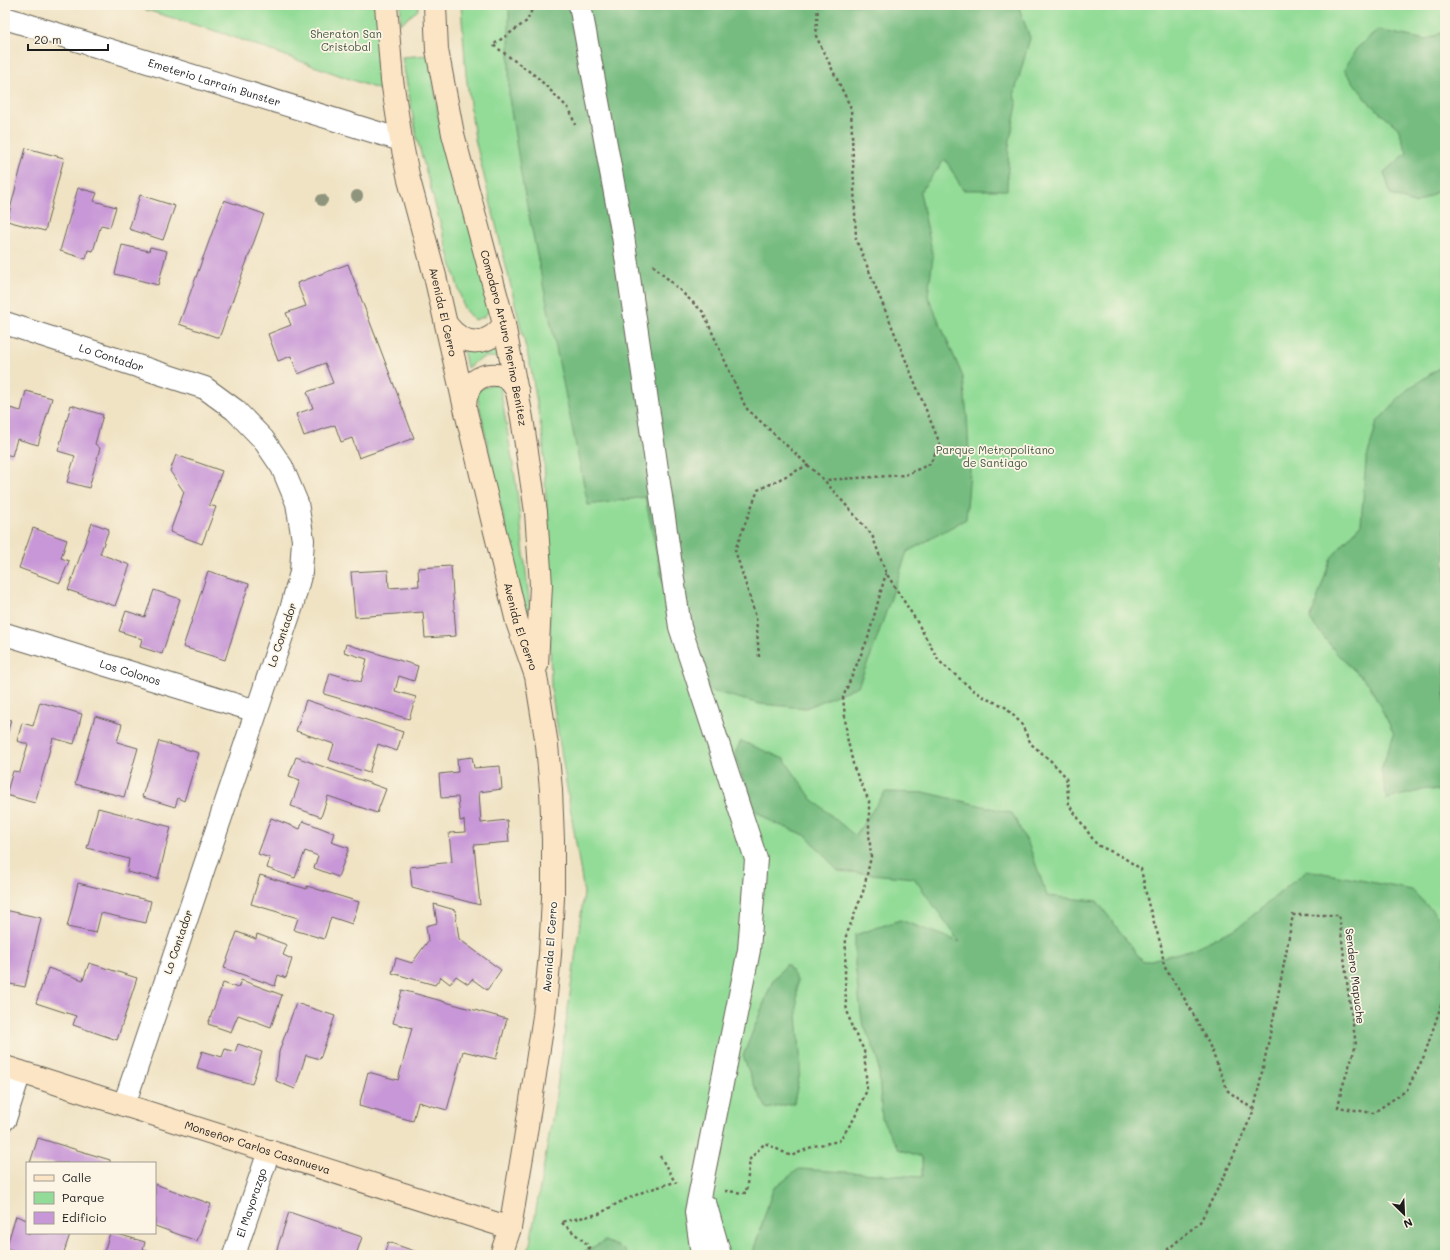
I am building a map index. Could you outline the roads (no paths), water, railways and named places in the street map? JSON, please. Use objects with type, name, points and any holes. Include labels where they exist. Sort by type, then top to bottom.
[{"type":"street","name":"Avenida El Cerro","points":[[386,5],[392,80],[409,180],[435,276],[465,408],[518,622],[536,676],[547,745],[551,790],[553,898],[550,954],[544,1016],[510,1228],[501,1255]]},
{"type":"street","name":"Comodoro Arturo Merino Benítez","points":[[435,5],[437,50],[453,134],[504,324],[529,457],[536,512],[540,578],[536,676]]},
{"type":"street","points":[[580,5],[624,236],[680,627],[756,859],[749,950],[696,1212],[702,1255]]},
{"type":"street","name":"Emeterio Larraín Bunster","points":[[5,18],[401,140]]},
{"type":"street","name":"Lo Contador","points":[[5,323],[205,388],[235,410],[263,439],[282,467],[297,503],[303,540],[302,572],[292,606],[124,1105]]},
{"type":"street","points":[[447,325],[453,333],[471,342],[490,338],[498,332],[504,324]]},
{"type":"street","points":[[465,408],[469,387],[477,379],[488,374],[500,375],[510,381],[518,392]]},
{"type":"street","name":"Los Colonos","points":[[5,634],[256,711]]},
{"type":"street","points":[[5,1119],[13,1069]]},
{"type":"street","name":"Monseñor Carlos Casanueva","points":[[13,1069],[510,1228]]},
{"type":"street","name":"El Mayorazgo","points":[[234,1255],[269,1151]]},
{"type":"street","points":[[701,1186],[720,1255]]},
{"type":"park label","name":"Sheraton San Cristobal","points":[[346,40]]},
{"type":"park label","name":"Parque Metropolitano de Santiago","points":[[995,456]]}]
